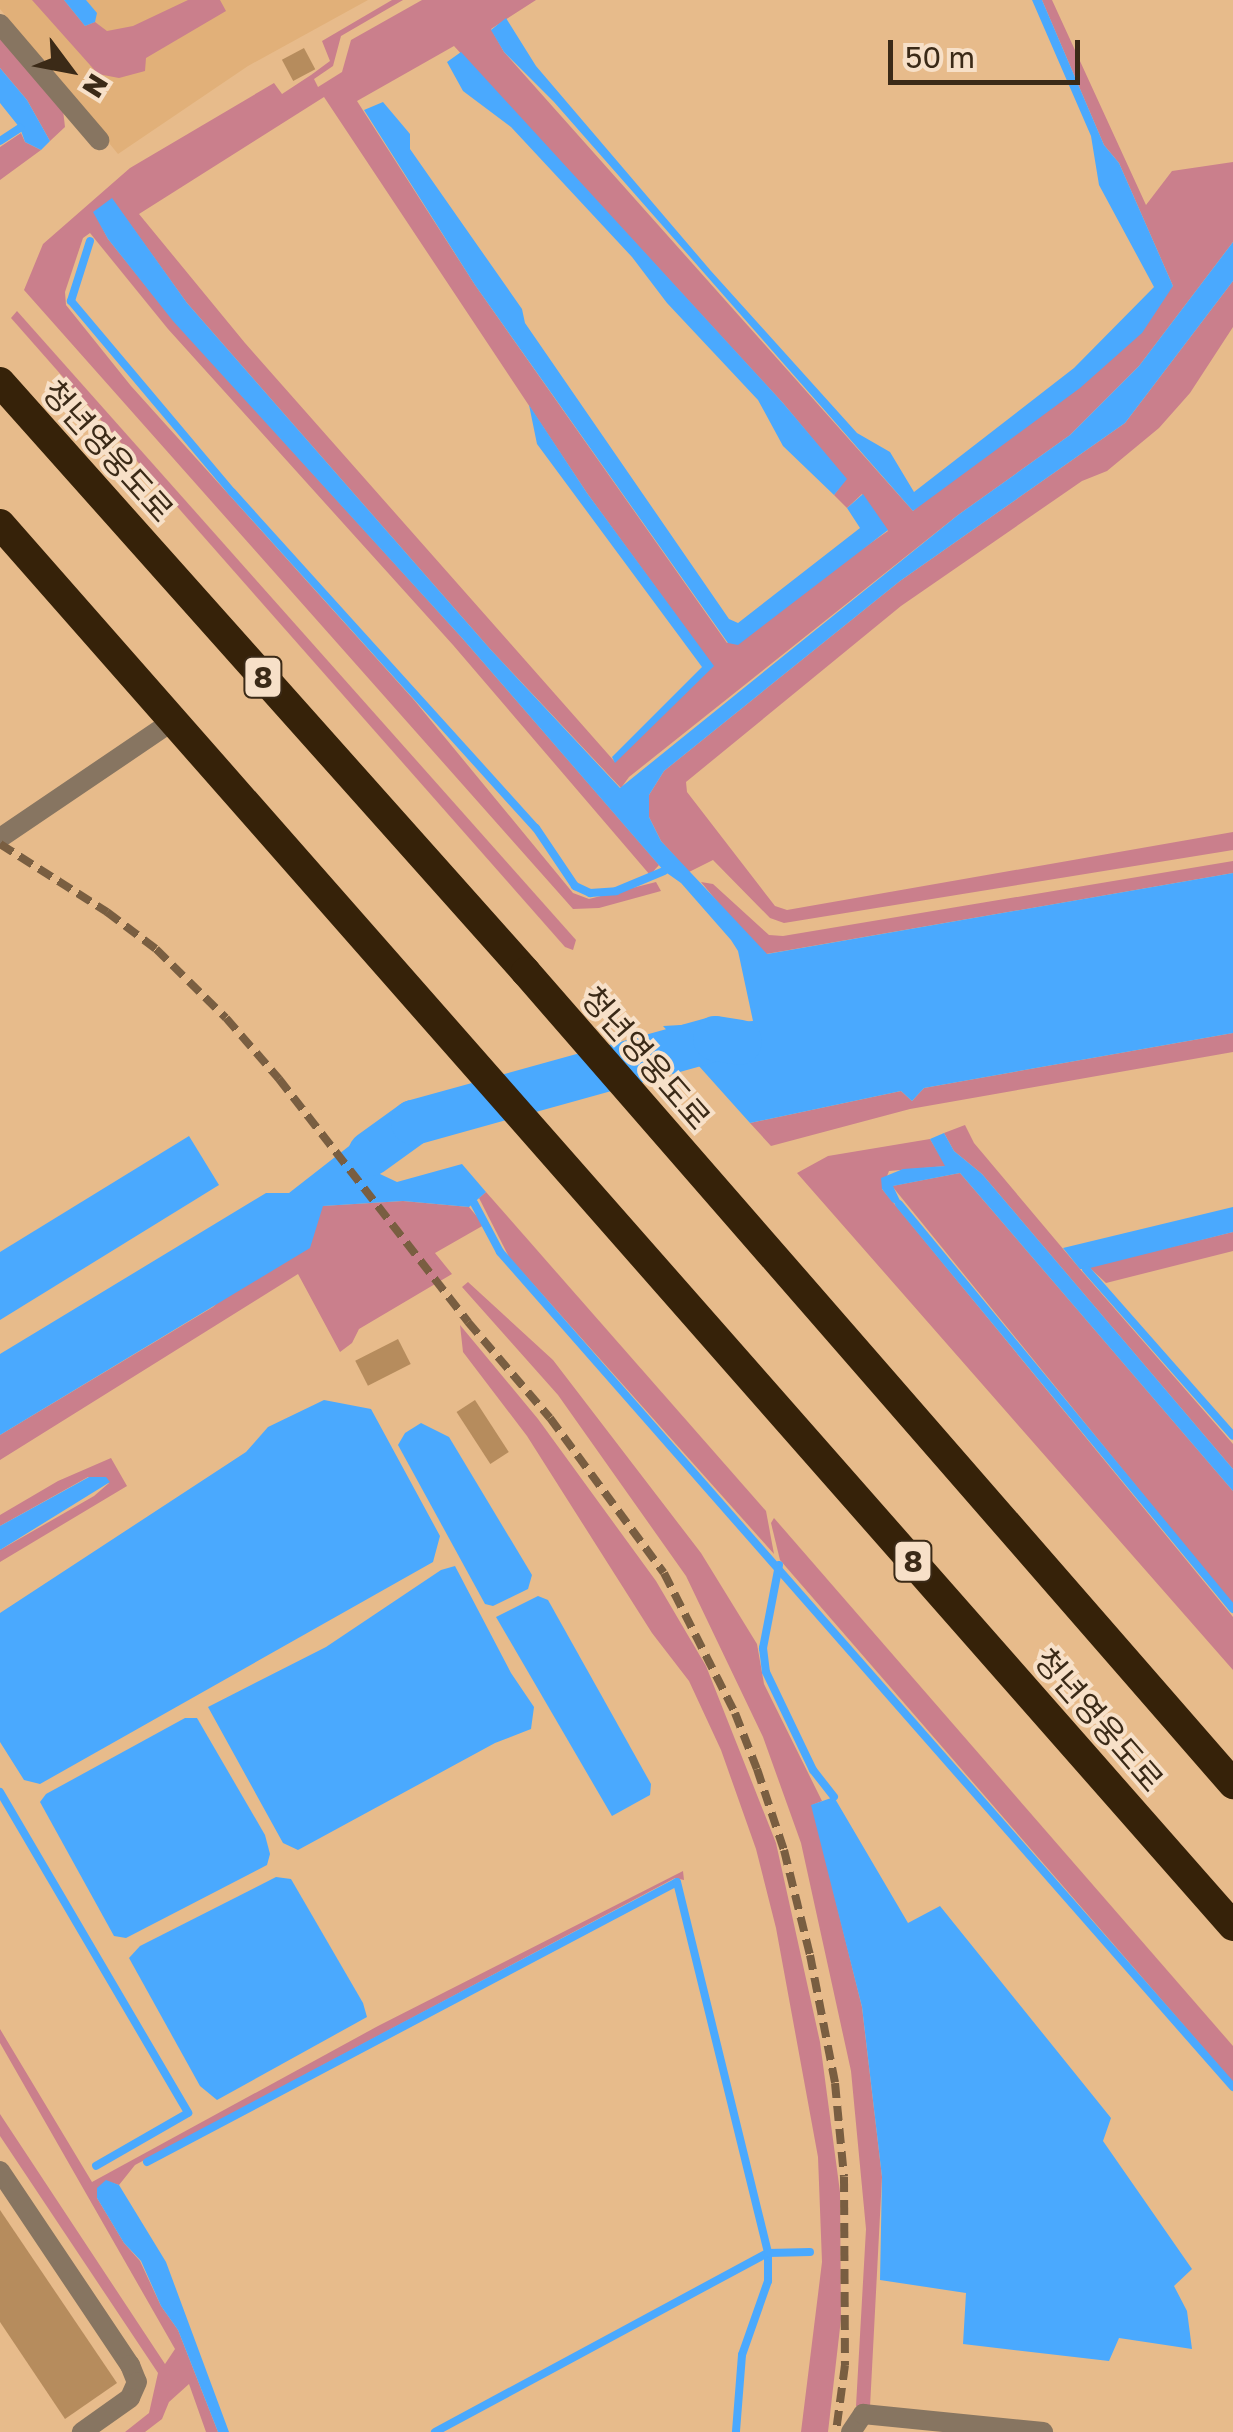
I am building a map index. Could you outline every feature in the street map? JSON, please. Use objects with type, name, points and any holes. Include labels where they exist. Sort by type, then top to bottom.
[{"type":"highway","name":"청년영웅도로","points":[[0,382],[526,972],[1233,1784]]},
{"type":"highway","name":"청년영웅도로","points":[[0,524],[1233,1926]]},
{"type":"street","points":[[0,24],[99,140]]},
{"type":"street","points":[[0,838],[173,721]]},
{"type":"street","points":[[0,2170],[130,2365],[136,2382],[130,2398],[82,2432]]},
{"type":"street","points":[[851,2432],[863,2414],[1042,2432]]},
{"type":"shaded area","points":[[0,0],[368,0],[248,66],[118,154],[0,9]]},
{"type":"shaded area","points":[[32,0],[64,0],[85,26],[95,22],[107,31],[133,26],[188,0],[220,0],[226,11],[146,58],[145,71],[119,78],[98,74]]},
{"type":"shaded area","points":[[392,0],[403,0],[341,36],[333,66],[314,79],[318,87],[342,72],[351,40],[422,0],[536,0],[491,29],[504,52],[913,511],[1173,286],[1119,163],[1104,145],[1042,0],[1052,0],[1146,205],[1172,171],[1233,162],[1233,242],[1139,366],[1070,435],[958,515],[629,777],[621,788],[491,650],[187,303],[112,199],[94,212],[108,239],[174,321],[462,638],[659,865],[650,875],[453,645],[168,329],[90,233],[83,238],[65,292],[66,305],[131,386],[414,700],[573,893],[589,899],[656,882],[661,891],[599,908],[573,909],[24,290],[43,244],[130,168],[274,83],[282,94],[311,75],[330,61],[322,41]],"holes":[[[454,46],[783,403],[846,479],[834,495],[847,508],[862,494],[888,531],[727,643],[475,285],[357,101]],[[324,97],[587,493],[713,666],[615,762],[245,343],[139,214]]]},
{"type":"shaded area","points":[[0,35],[63,110],[65,127],[50,141],[27,100],[0,68]]},
{"type":"shaded area","points":[[21,133],[25,142],[41,150],[0,180],[0,147]]},
{"type":"shaded area","points":[[1233,281],[1233,327],[1190,393],[1159,428],[1107,471],[1082,481],[901,606],[686,782],[687,792],[775,906],[787,910],[1233,832],[1233,850],[784,923],[770,918],[713,860],[689,872],[661,841],[649,817],[649,795],[664,771],[900,581],[1125,423]]},
{"type":"shaded area","points":[[17,311],[576,940],[573,950],[565,947],[11,318]]},
{"type":"shaded area","points":[[1233,861],[1233,873],[766,954],[701,882],[713,884],[769,935],[783,936]]},
{"type":"shaded area","points":[[1233,1033],[1233,1052],[910,1109],[771,1146],[750,1123],[901,1091],[912,1101],[924,1088]]},
{"type":"shaded area","points":[[965,1125],[974,1143],[1233,1444],[1233,1469],[982,1174],[954,1151],[944,1133]]},
{"type":"shaded area","points":[[930,1139],[946,1166],[889,1171],[882,1189],[1233,1617],[1233,1670],[797,1173],[828,1156]]},
{"type":"shaded area","points":[[960,1173],[1233,1491],[1233,1605],[892,1186]]},
{"type":"shaded area","points":[[486,1192],[766,1511],[774,1554],[509,1257],[479,1198]]},
{"type":"shaded area","points":[[403,1201],[469,1207],[484,1225],[435,1253],[452,1274],[359,1329],[352,1343],[340,1352],[298,1274],[0,1460],[0,1435],[213,1307],[322,1206]]},
{"type":"shaded area","points":[[1233,1232],[1233,1251],[1106,1283],[1089,1267]]},
{"type":"shaded area","points":[[468,1282],[553,1360],[701,1553],[757,1644],[764,1684],[822,1801],[812,1805],[862,2007],[882,2177],[870,2407],[856,2406],[866,2229],[851,2071],[801,1843],[763,1737],[686,1576],[558,1395],[462,1287]]},
{"type":"shaded area","points":[[460,1325],[538,1419],[656,1581],[706,1666],[776,1843],[820,2042],[840,2192],[841,2319],[828,2432],[801,2432],[822,2262],[818,2157],[776,1928],[756,1849],[721,1750],[689,1681],[652,1633],[527,1436],[463,1352]]},
{"type":"shaded area","points":[[111,1458],[127,1486],[0,1562],[0,1550],[94,1496],[109,1483],[88,1477],[0,1526],[0,1515],[58,1481]]},
{"type":"shaded area","points":[[774,1518],[1233,2046],[1233,2082],[780,1560],[771,1523]]},
{"type":"shaded area","points":[[683,1871],[684,1880],[675,1878],[135,2165],[119,2185],[106,2181],[97,2198],[124,2243],[140,2261],[161,2306],[178,2330],[218,2432],[206,2432],[189,2384],[169,2402],[162,2419],[145,2432],[125,2432],[149,2413],[158,2373],[0,2136],[0,2114],[165,2364],[175,2349],[0,2043],[0,2029],[92,2182],[378,2026]]},
{"type":"water","points":[[64,0],[86,0],[97,13],[95,22],[85,26]]},
{"type":"water","points":[[1032,0],[1042,0],[1104,145],[1119,163],[1173,286],[1142,333],[1080,388],[913,511],[554,102],[504,52],[491,30],[506,18],[536,66],[711,271],[857,433],[890,452],[914,492],[1074,368],[1154,287],[1099,185],[1091,136]]},
{"type":"water","points":[[461,52],[783,403],[847,479],[834,495],[783,446],[758,400],[667,303],[632,257],[511,127],[463,91],[447,62]]},
{"type":"water","points":[[0,68],[27,100],[50,141],[41,150],[25,142],[20,128],[0,103]]},
{"type":"water","points":[[383,102],[410,134],[410,149],[522,309],[525,323],[729,619],[738,623],[860,528],[847,508],[863,494],[888,530],[738,645],[728,643],[475,285],[364,110]]},
{"type":"water","points":[[112,198],[187,303],[491,650],[620,788],[958,515],[1070,435],[1139,366],[1233,242],[1233,281],[1125,423],[900,581],[664,771],[649,795],[649,817],[661,841],[767,954],[1233,873],[1233,1033],[924,1088],[912,1101],[901,1091],[750,1123],[663,1026],[753,1021],[738,951],[731,940],[681,883],[664,871],[462,638],[173,321],[108,239],[93,212]]},
{"type":"water","points":[[529,405],[587,493],[714,666],[615,763],[612,757],[702,667],[537,444]]},
{"type":"water","points":[[413,1109],[436,1135],[370,1158],[380,1174],[397,1182],[462,1164],[486,1192],[469,1207],[403,1201],[323,1206],[310,1248],[0,1435],[0,1354],[266,1193],[289,1193],[362,1136]]},
{"type":"water","points":[[944,1133],[954,1151],[982,1174],[1233,1469],[1233,1491],[960,1173],[893,1186],[904,1209],[892,1202],[882,1189],[881,1178],[903,1169],[945,1166],[930,1139]]},
{"type":"water","points":[[189,1136],[219,1185],[0,1320],[0,1252]]},
{"type":"water","points":[[1233,1207],[1233,1232],[1086,1269],[1080,1269],[1063,1248]]},
{"type":"water","points":[[324,1400],[371,1409],[440,1536],[433,1562],[40,1784],[24,1780],[0,1742],[0,1613],[246,1452],[268,1427]]},
{"type":"water","points":[[421,1423],[449,1437],[532,1575],[528,1589],[493,1606],[485,1604],[398,1445],[405,1433]]},
{"type":"water","points":[[89,1477],[106,1477],[110,1482],[0,1550],[0,1526]]},
{"type":"water","points":[[455,1566],[511,1673],[534,1707],[531,1729],[495,1743],[298,1850],[283,1843],[208,1707],[326,1647],[441,1570]]},
{"type":"water","points":[[538,1596],[548,1600],[651,1784],[650,1795],[612,1816],[496,1617]]},
{"type":"water","points":[[185,1718],[197,1718],[265,1835],[270,1854],[267,1865],[126,1938],[114,1936],[40,1802],[46,1794]]},
{"type":"water","points":[[834,1797],[908,1923],[940,1906],[1111,2118],[1103,2141],[1192,2269],[1174,2286],[1187,2311],[1192,2349],[1119,2338],[1109,2361],[963,2344],[966,2293],[880,2280],[882,2177],[862,2007],[811,1805]]},
{"type":"water","points":[[276,1877],[291,1879],[363,2003],[367,2017],[217,2100],[200,2086],[129,1958],[140,1946]]},
{"type":"water","points":[[106,2180],[119,2185],[166,2262],[229,2432],[218,2432],[178,2330],[161,2306],[141,2261],[124,2243],[97,2198],[97,2188]]},
{"type":"building","points":[[304,48],[315,69],[293,81],[282,60]]},
{"type":"building","points":[[398,1339],[411,1364],[368,1386],[355,1361]]},
{"type":"building","points":[[475,1400],[509,1452],[490,1464],[457,1412]]},
{"type":"building","points":[[0,2210],[117,2383],[65,2419],[0,2322]]},
{"type":"waterway","points":[[0,141],[20,128]]},
{"type":"waterway","points":[[90,241],[71,301],[232,492],[536,828],[575,886],[590,893],[616,891],[664,871]]},
{"type":"waterway","points":[[370,1153],[413,1122],[715,1038],[739,1042]]},
{"type":"waterway","points":[[474,1203],[500,1252],[1233,2087]]},
{"type":"waterway","points":[[899,1204],[1233,1609]]},
{"type":"waterway","points":[[1086,1269],[1233,1436]]},
{"type":"waterway","points":[[779,1565],[763,1648],[766,1672],[813,1770],[834,1797]]},
{"type":"waterway","points":[[0,1792],[188,2113],[96,2166]]},
{"type":"waterway","points":[[147,2162],[677,1882],[768,2253],[768,2281],[742,2355],[736,2432]]},
{"type":"waterway","points":[[435,2432],[768,2253],[810,2252]]},
{"type":"railway","points":[[0,844],[107,912],[156,949],[226,1018],[279,1079],[468,1322],[550,1418],[664,1573],[735,1713],[757,1769],[784,1850],[810,1955],[835,2083],[844,2177],[845,2365],[836,2432]]}]
